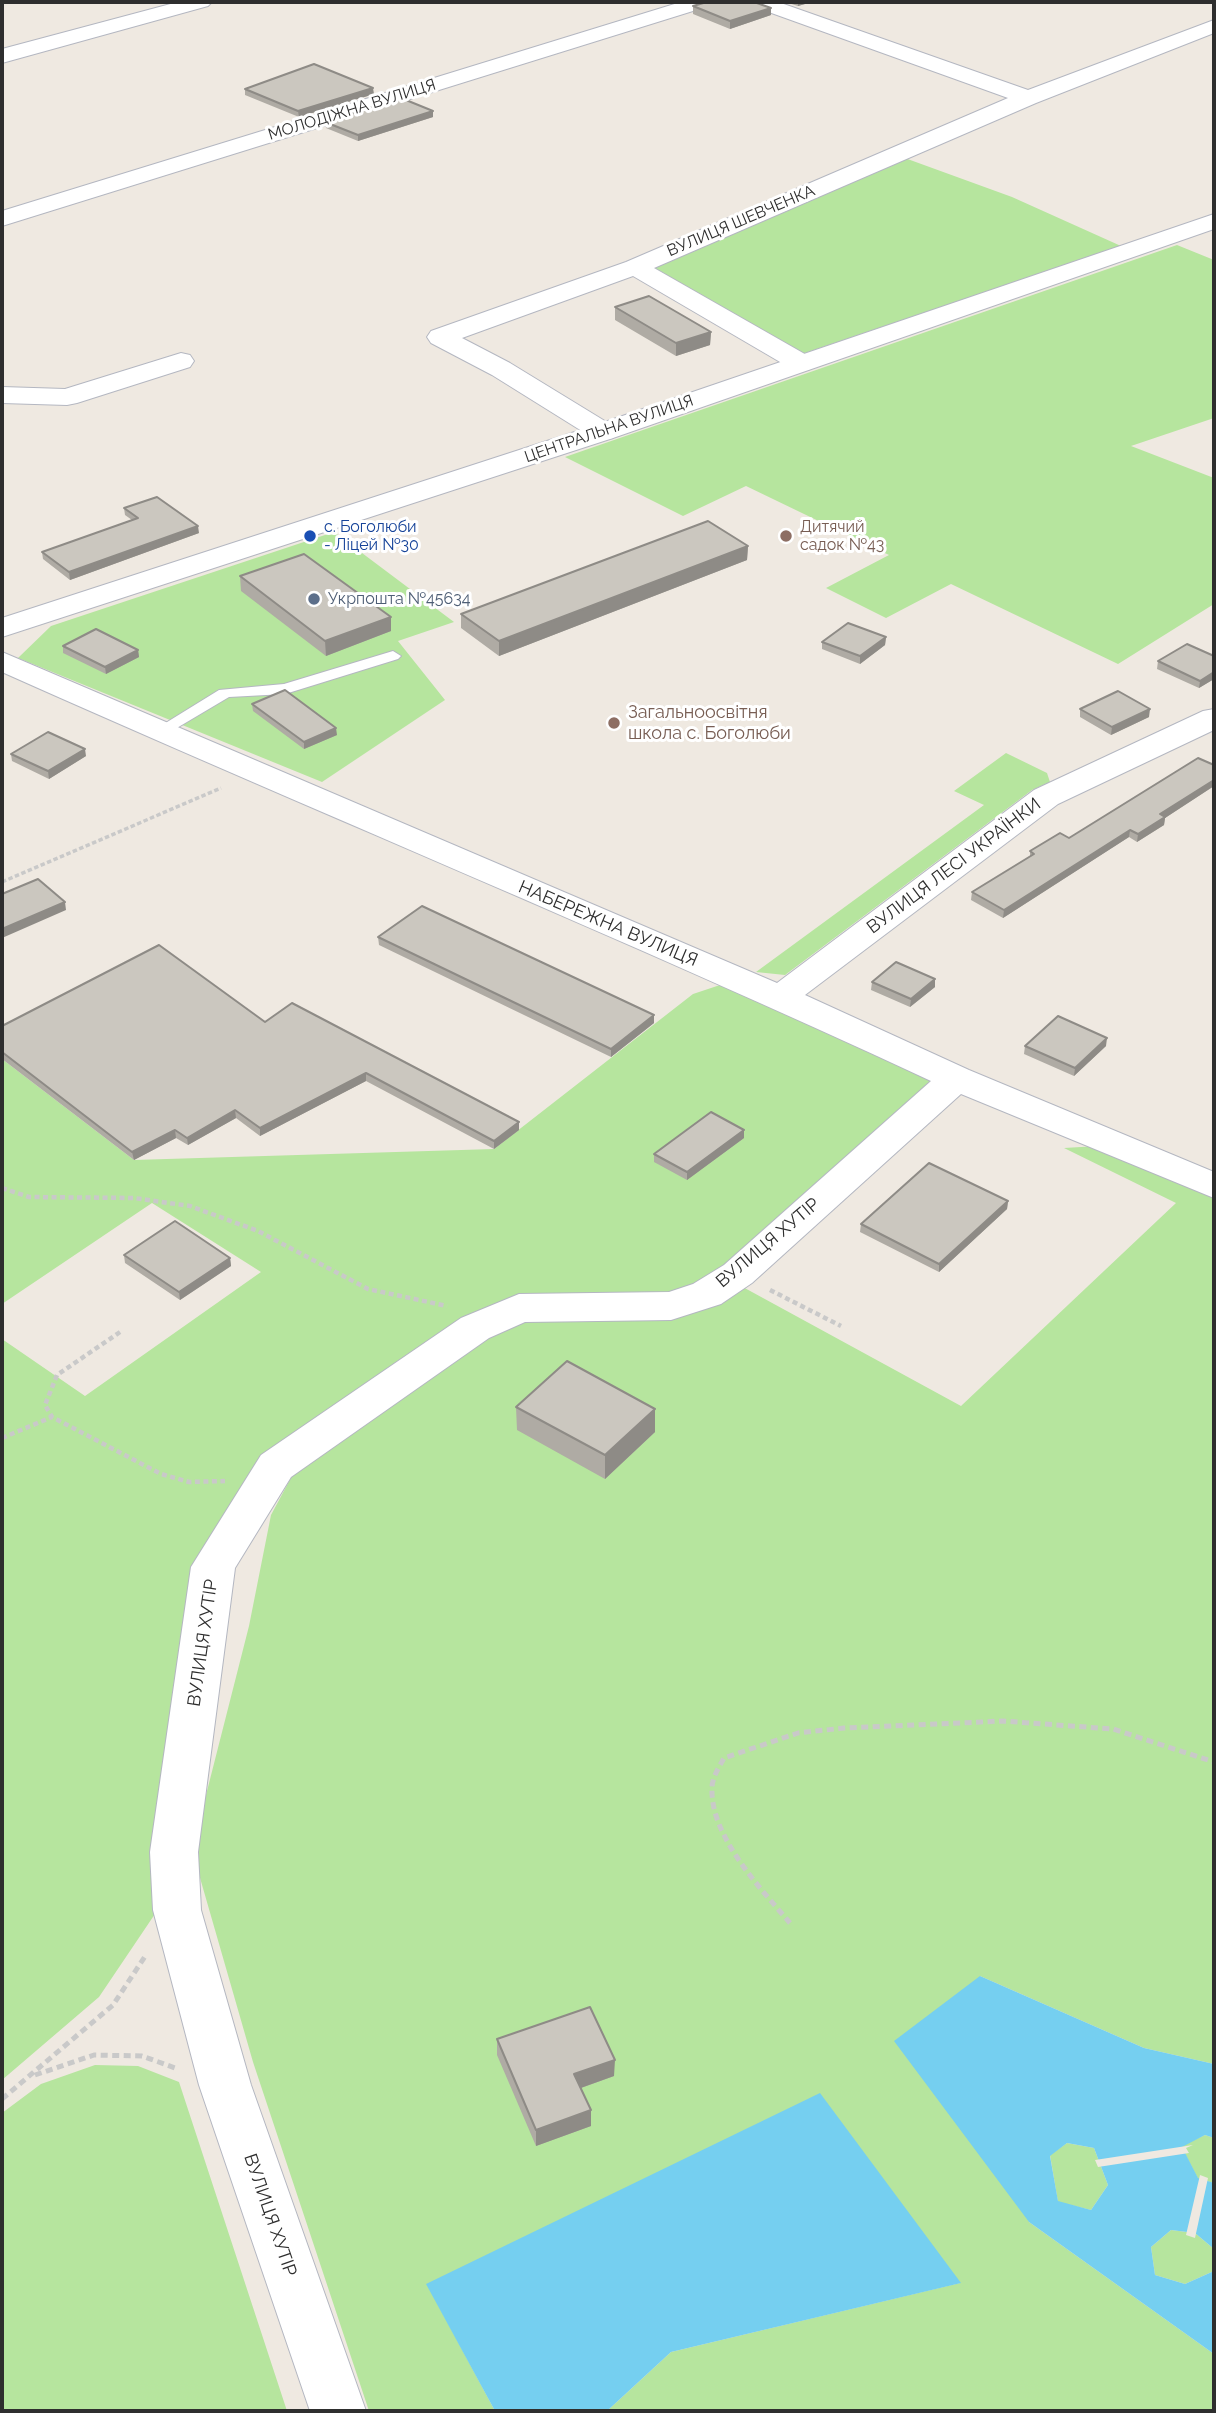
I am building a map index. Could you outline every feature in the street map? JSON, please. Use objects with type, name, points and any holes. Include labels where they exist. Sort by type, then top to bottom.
[{"type":"street","points":[[2,56],[201,2]]},
{"type":"street","name":"МОЛОДІЖНА ВУЛИЦЯ","points":[[2,219],[702,2]]},
{"type":"street","points":[[759,2],[1028,98]]},
{"type":"street","name":"ВУЛИЦЯ ШЕВЧЕНКА","points":[[603,432],[501,369],[440,337],[635,267],[1028,98],[1214,26]]},
{"type":"street","name":"ЦЕНТРАЛЬНА ВУЛИЦЯ","points":[[2,628],[603,432],[1214,221]]},
{"type":"street","points":[[635,267],[801,363]]},
{"type":"street","points":[[2,395],[67,397],[181,361]]},
{"type":"street","name":"НАБЕРЕЖНА ВУЛИЦЯ","points":[[2,661],[159,732],[780,997],[956,1078],[1214,1186]]},
{"type":"street","name":"ВУЛИЦЯ ЛЕСІ УКРАЇНКИ","points":[[780,997],[1046,797],[1214,718]]},
{"type":"street","name":"ВУЛИЦЯ ХУТІР","points":[[338,2411],[225,2085],[177,1910],[174,1852],[213,1567],[276,1466],[475,1328],[519,1308],[671,1306],[707,1294],[738,1274],[956,1078]]},
{"type":"lane","points":[[159,732],[225,693],[285,689],[393,656]]},
{"type":"path","points":[[2,882],[254,773]]},
{"type":"path","points":[[2,1188],[29,1197],[134,1198],[190,1206],[258,1231],[368,1289],[446,1305],[475,1328]]},
{"type":"path","points":[[738,1274],[841,1326]]},
{"type":"path","points":[[120,1332],[57,1375],[45,1405],[52,1417],[161,1474],[189,1482],[230,1480],[276,1466]]},
{"type":"path","points":[[2,1438],[52,1417]]},
{"type":"path","points":[[790,1923],[752,1879],[732,1847],[717,1818],[712,1787],[724,1758],[765,1742],[798,1733],[844,1728],[1003,1721],[1113,1730],[1144,1737],[1214,1762]]},
{"type":"path","points":[[2,2099],[113,2005],[177,1910]]},
{"type":"path","points":[[31,2077],[94,2055],[142,2056],[225,2085]]},
{"type":"green space","points":[[902,157],[1012,197],[1121,246],[802,354],[651,266]]},
{"type":"green space","points":[[1177,245],[1214,260],[1214,418],[1131,446],[1214,478],[1214,604],[1118,664],[951,584],[886,618],[826,588],[889,555],[746,486],[683,516],[565,457]]},
{"type":"green space","points":[[334,532],[454,622],[398,641],[445,700],[322,782],[18,658],[51,626]]},
{"type":"green space","points":[[1006,753],[1047,773],[1050,782],[1032,790],[785,975],[756,972],[984,805],[954,791]]},
{"type":"green space","points":[[720,985],[935,1082],[727,1267],[699,1286],[667,1297],[515,1299],[264,1460],[198,1565],[159,1908],[99,1997],[2,2080],[2,1339],[85,1396],[261,1272],[152,1203],[2,1304],[2,1059],[134,1160],[494,1149],[693,994]]},
{"type":"green space","points":[[1098,1146],[1214,1195],[1214,2064],[1144,2048],[980,1976],[1029,2222],[1214,2354],[1214,2411],[607,2411],[671,2352],[960,2283],[427,2284],[495,2411],[369,2411],[253,2062],[192,1850],[249,1626],[271,1515],[293,1474],[487,1338],[525,1322],[741,1286],[961,1406],[1176,1203],[1064,1148]]},
{"type":"green space","points":[[95,2065],[138,2066],[179,2082],[287,2411],[2,2411],[2,2113],[41,2084]]},
{"type":"green space","points":[[1205,2135],[1214,2138],[1214,2183],[1198,2179],[1181,2146]]},
{"type":"green space","points":[[1067,2143],[1094,2148],[1108,2185],[1091,2210],[1058,2202],[1050,2155]]},
{"type":"green space","points":[[1171,2230],[1195,2233],[1214,2249],[1214,2271],[1185,2284],[1155,2275],[1151,2247]]},
{"type":"water","points":[[980,1976],[1144,2048],[1214,2064],[1214,2138],[1205,2135],[1182,2147],[1198,2178],[1214,2183],[1214,2249],[1195,2233],[1171,2230],[1151,2247],[1155,2275],[1185,2284],[1214,2271],[1214,2354],[1029,2222],[894,2041]],"holes":[[[1067,2143],[1094,2148],[1108,2185],[1091,2210],[1058,2201],[1050,2156]]]},
{"type":"water","points":[[820,2093],[961,2283],[671,2352],[607,2411],[495,2411],[426,2284]]},
{"type":"pier","points":[[1193,2145],[1186,2148],[1189,2153],[1098,2167],[1095,2160]]},
{"type":"pier","points":[[1200,2175],[1208,2178],[1195,2238],[1186,2235]]},
{"type":"building","points":[[707,2],[754,2],[771,8],[730,21],[693,6]]},
{"type":"building","points":[[314,64],[373,88],[298,111],[245,89]]},
{"type":"building","points":[[401,98],[433,111],[358,135],[325,122]]},
{"type":"building","points":[[649,296],[711,332],[676,343],[615,307]]},
{"type":"building","points":[[157,497],[198,526],[69,572],[42,552],[138,518],[124,508]]},
{"type":"building","points":[[708,521],[748,546],[499,641],[461,614]]},
{"type":"building","points":[[304,554],[391,617],[325,641],[240,576]]},
{"type":"building","points":[[848,623],[886,637],[860,656],[822,642]]},
{"type":"building","points":[[96,629],[138,650],[105,667],[63,646]]},
{"type":"building","points":[[1187,644],[1214,656],[1214,672],[1200,681],[1158,661]]},
{"type":"building","points":[[285,690],[336,728],[304,742],[252,704]]},
{"type":"building","points":[[1118,691],[1150,709],[1112,727],[1080,709]]},
{"type":"building","points":[[48,732],[85,749],[48,771],[11,754]]},
{"type":"building","points":[[1198,758],[1214,765],[1214,780],[1160,814],[1165,817],[1138,834],[1130,830],[1004,910],[972,892],[1034,854],[1030,851],[1060,833],[1069,838]]},
{"type":"building","points":[[38,879],[65,902],[2,929],[2,894]]},
{"type":"building","points":[[422,906],[654,1015],[611,1049],[378,937]]},
{"type":"building","points":[[159,945],[265,1022],[292,1003],[519,1122],[494,1141],[366,1073],[260,1128],[235,1110],[187,1138],[175,1130],[132,1152],[2,1052],[2,1026]]},
{"type":"building","points":[[896,962],[935,979],[911,999],[872,982]]},
{"type":"building","points":[[1058,1016],[1107,1038],[1075,1068],[1025,1046]]},
{"type":"building","points":[[711,1112],[744,1130],[687,1172],[654,1154]]},
{"type":"building","points":[[929,1163],[1008,1201],[939,1264],[861,1224]]},
{"type":"building","points":[[175,1221],[230,1258],[179,1292],[124,1255]]},
{"type":"building","points":[[567,1361],[655,1409],[605,1455],[516,1407]]},
{"type":"building","points":[[590,2007],[615,2060],[574,2074],[591,2110],[536,2130],[497,2039]]},
{"type":"place","name":"с. Боголюби - Ліцей №30","points":[[310,536]]},
{"type":"place","name":"Дитячий садок №43","points":[[786,536]]},
{"type":"place","name":"Укрпошта №45634","points":[[314,599]]},
{"type":"place","name":"Загальноосвітня школа с. Боголюби","points":[[614,723]]}]
